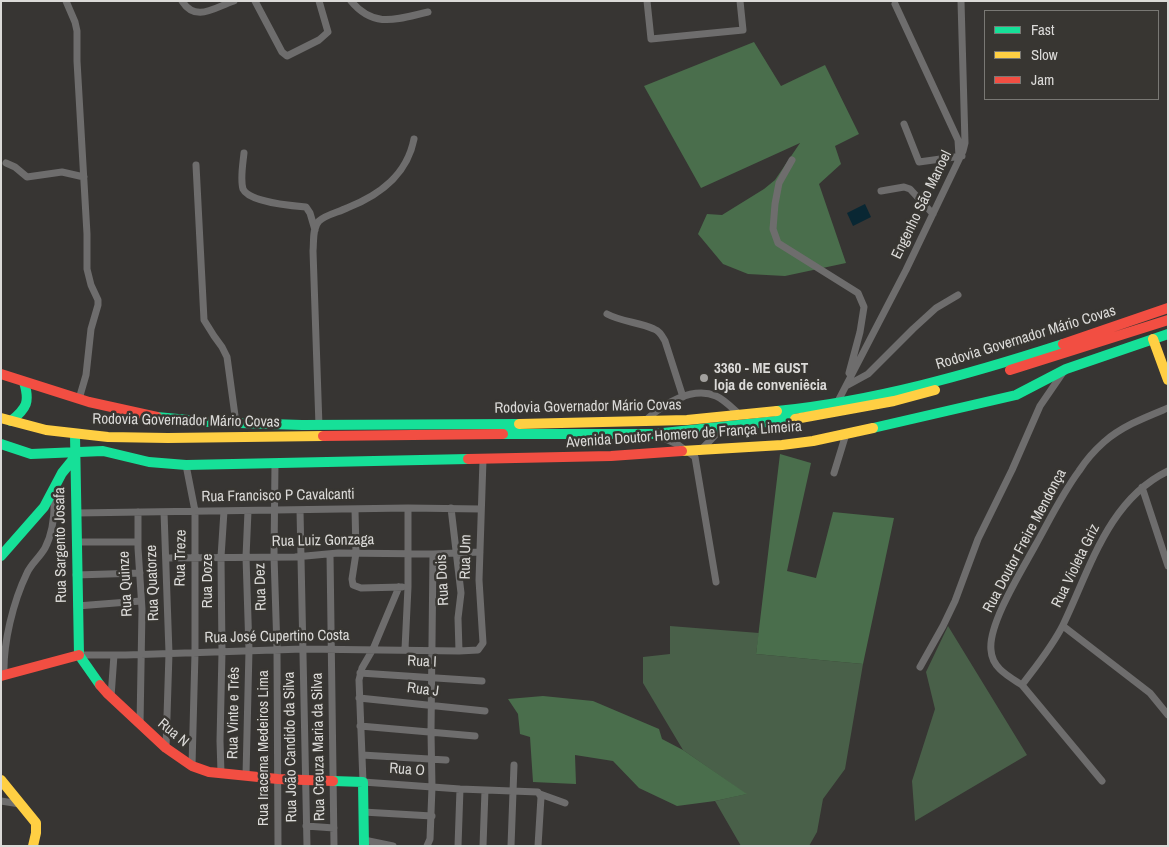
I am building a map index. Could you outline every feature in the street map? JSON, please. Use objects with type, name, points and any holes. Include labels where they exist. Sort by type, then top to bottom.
[{"type":"main road","name":"Rodovia Governador Mário Covas","points":[[1,374],[79,399],[179,420],[319,426],[643,422],[741,416],[837,403],[963,375],[1010,362],[1168,308]]},
{"type":"main road","name":"Rodovia Governador Mário Covas","points":[[6,420],[75,435],[108,437],[654,434],[809,418],[894,401],[1030,365],[1168,320]]},
{"type":"main road","name":"Avenida Doutor Homero de França Limeira","points":[[1,444],[31,454],[74,454],[103,451],[149,462],[186,465],[611,456],[695,453],[782,445],[846,434],[1007,397],[1066,369],[1168,334]]},
{"type":"main road","points":[[1153,339],[1168,380]]},
{"type":"main road","points":[[6,420],[25,409],[28,393],[24,382]]},
{"type":"main road","name":"Rua Sargento Josafa","points":[[75,435],[76,575],[79,655]]},
{"type":"main road","points":[[1,556],[44,507],[74,454]]},
{"type":"main road","points":[[3,675],[79,655]]},
{"type":"main road","name":"Rua N","points":[[79,655],[93,677],[111,697],[166,748],[192,766],[202,770],[221,773],[278,779]]},
{"type":"main road","name":"Rua O","points":[[278,779],[363,782]]},
{"type":"main road","points":[[1,780],[36,823],[33,846]]},
{"type":"main road","points":[[363,782],[364,843]]},
{"type":"street","points":[[66,1],[77,32],[87,269],[91,286],[98,300],[91,329],[86,375],[79,399]]},
{"type":"street","points":[[182,1],[189,10],[198,13],[234,1]]},
{"type":"street","points":[[255,1],[282,52],[286,56],[319,40],[328,32],[319,1]]},
{"type":"street","points":[[351,1],[359,11],[380,20],[392,20],[428,12]]},
{"type":"street","points":[[646,1],[652,39],[743,30],[740,1]]},
{"type":"street","name":"Engenho São Manoel","points":[[837,403],[961,156],[965,143],[961,1]]},
{"type":"street","points":[[894,4],[958,140],[961,156],[919,162],[904,124]]},
{"type":"street","points":[[319,426],[314,251],[317,223],[322,219],[362,202],[386,187],[404,165],[414,139]]},
{"type":"street","points":[[244,153],[243,187],[246,193],[254,197],[286,205],[306,208],[315,230]]},
{"type":"street","points":[[792,160],[779,183],[776,197],[773,229],[778,243],[858,293],[864,307],[860,332],[846,386]]},
{"type":"street","points":[[6,163],[15,167],[27,177],[62,172],[84,177]]},
{"type":"street","points":[[196,165],[204,320],[227,357],[236,423]]},
{"type":"street","points":[[881,191],[904,187],[910,189],[933,214]]},
{"type":"street","points":[[846,386],[868,374],[930,313],[958,295]]},
{"type":"street","points":[[607,314],[618,320],[654,328],[660,332],[665,341],[683,397]]},
{"type":"street","points":[[920,667],[944,626],[978,540],[1040,406],[1066,369]]},
{"type":"street","points":[[643,422],[660,408],[683,397],[701,393],[716,396],[741,416]]},
{"type":"street","name":"Rua Doutor Freire Mendonça","points":[[1102,781],[1022,685],[1000,670],[992,656],[991,641],[1003,605],[1079,471],[1095,452],[1117,432],[1168,408]]},
{"type":"street","points":[[695,453],[724,426]]},
{"type":"street","points":[[654,434],[695,453]]},
{"type":"street","points":[[834,473],[846,434]]},
{"type":"street","points":[[695,453],[716,582]]},
{"type":"street","name":"Rua Um","points":[[475,651],[483,643],[480,552],[483,460]]},
{"type":"street","name":"Rua Dez","points":[[275,464],[274,556],[277,649]]},
{"type":"street","name":"Rua Treze","points":[[186,465],[195,511],[195,653],[192,766]]},
{"type":"street","name":"Rua Violeta Griz","points":[[1022,685],[1047,652],[1063,626],[1090,565],[1126,502],[1142,488],[1168,471]]},
{"type":"street","points":[[1142,488],[1168,566]]},
{"type":"street","points":[[3,675],[5,644],[22,585],[31,565],[44,549],[52,529],[54,490]]},
{"type":"street","points":[[405,649],[408,587],[408,508]]},
{"type":"street","name":"Rua Dois","points":[[451,508],[461,593],[458,618],[458,651]]},
{"type":"street","name":"Rua Francisco P Cavalcanti","points":[[76,513],[481,508]]},
{"type":"street","points":[[356,509],[356,554],[352,579],[353,585],[357,588],[408,587]]},
{"type":"street","name":"Rua João Candido da Silva","points":[[300,510],[307,846]]},
{"type":"street","name":"Rua Doze","points":[[221,773],[222,652],[220,558],[224,511]]},
{"type":"street","name":"Rua Vinte e Três","points":[[246,775],[248,650],[246,557],[248,511]]},
{"type":"street","name":"Rua Quinze","points":[[138,512],[141,601],[140,724]]},
{"type":"street","name":"Rua Quatorze","points":[[164,512],[169,654],[166,748]]},
{"type":"street","points":[[76,542],[138,542]]},
{"type":"street","name":"Rua Luiz Gonzaga","points":[[167,558],[330,554],[456,554],[480,552]]},
{"type":"street","name":"Rua Creuza Maria da Silva","points":[[330,554],[334,846]]},
{"type":"street","points":[[427,846],[430,839],[432,816],[433,554]]},
{"type":"street","points":[[76,575],[140,573]]},
{"type":"street","points":[[363,782],[359,698],[360,673],[373,650],[399,587]]},
{"type":"street","points":[[77,606],[141,601]]},
{"type":"street","points":[[1063,626],[1150,693],[1168,715]]},
{"type":"street","name":"Rua José Cupertino Costa","points":[[79,655],[169,654],[303,648],[475,651]]},
{"type":"street","name":"Rua Iracema Medeiros Lima","points":[[277,649],[278,846]]},
{"type":"street","points":[[111,697],[114,655]]},
{"type":"street","name":"Rua I","points":[[360,673],[433,676],[482,681]]},
{"type":"street","name":"Rua J","points":[[359,698],[485,711]]},
{"type":"street","points":[[360,726],[475,736]]},
{"type":"street","points":[[362,755],[446,760]]},
{"type":"street","points":[[511,846],[514,765]]},
{"type":"street","name":"Rua O","points":[[363,782],[537,793],[565,803]]},
{"type":"street","points":[[458,846],[460,789]]},
{"type":"street","points":[[483,846],[485,790]]},
{"type":"street","points":[[537,793],[541,797],[538,846]]},
{"type":"street","points":[[1,801],[21,805]]},
{"type":"street","points":[[364,812],[432,816]]},
{"type":"street","points":[[306,826],[334,828]]},
{"type":"street","points":[[364,843],[392,846]]},
{"type":"green space","points":[[754,42],[781,86],[825,65],[859,134],[835,146],[841,164],[819,184],[846,263],[785,276],[748,274],[723,264],[698,234],[707,214],[722,215],[775,180],[800,143],[701,188],[644,86]]},
{"type":"green space","points":[[780,454],[811,463],[787,571],[816,578],[833,512],[894,518],[863,664],[756,654]]},
{"type":"green space","points":[[670,626],[759,633],[756,654],[863,664],[845,769],[823,799],[817,832],[809,846],[741,846],[715,801],[746,794],[683,750],[643,683],[643,657],[670,654]]},
{"type":"green space","points":[[948,626],[1027,755],[915,821],[912,781],[935,709],[926,672]]},
{"type":"green space","points":[[543,696],[593,701],[659,729],[662,739],[683,750],[747,794],[677,806],[639,788],[613,761],[575,755],[576,784],[533,782],[530,737],[520,734],[518,714],[508,699]]},
{"type":"water","points":[[865,204],[871,217],[853,226],[847,213]]},
{"type":"traffic: fast","points":[[873,428],[1016,395],[1066,369],[1168,334]]},
{"type":"traffic: fast","points":[[777,411],[850,401],[922,385],[993,366],[1063,344]]},
{"type":"traffic: fast","points":[[11,421],[21,412],[26,404],[27,395],[24,382]]},
{"type":"traffic: fast","points":[[157,417],[209,422],[302,425],[519,424]]},
{"type":"traffic: fast","points":[[503,434],[654,434],[795,419]]},
{"type":"traffic: fast","points":[[75,435],[79,655],[100,685]]},
{"type":"traffic: fast","points":[[1,444],[31,454],[103,451],[149,462],[186,465],[468,459]]},
{"type":"traffic: fast","points":[[1,556],[44,507],[62,473],[75,457]]},
{"type":"traffic: fast","points":[[333,781],[363,782],[364,846]]},
{"type":"traffic: slow","points":[[1153,339],[1168,380]]},
{"type":"traffic: slow","points":[[795,419],[894,401],[935,390]]},
{"type":"traffic: slow","points":[[519,424],[687,420],[777,411]]},
{"type":"traffic: slow","points":[[1,418],[46,430],[108,437],[323,436]]},
{"type":"traffic: slow","points":[[682,451],[782,445],[813,441],[873,428]]},
{"type":"traffic: slow","points":[[1,780],[36,823],[33,846]]},
{"type":"traffic: jam","points":[[1063,344],[1168,308]]},
{"type":"traffic: jam","points":[[1010,370],[1168,320]]},
{"type":"traffic: jam","points":[[1,374],[89,402],[157,417]]},
{"type":"traffic: jam","points":[[323,436],[503,434]]},
{"type":"traffic: jam","points":[[468,459],[611,456],[682,451]]},
{"type":"traffic: jam","points":[[1,676],[79,655]]},
{"type":"traffic: jam","points":[[100,685],[166,748],[192,766],[209,772],[278,779],[333,781]]},
{"type":"place","name":"3360 - ME GUST loja de conveniêcia","points":[[704,378]]}]
